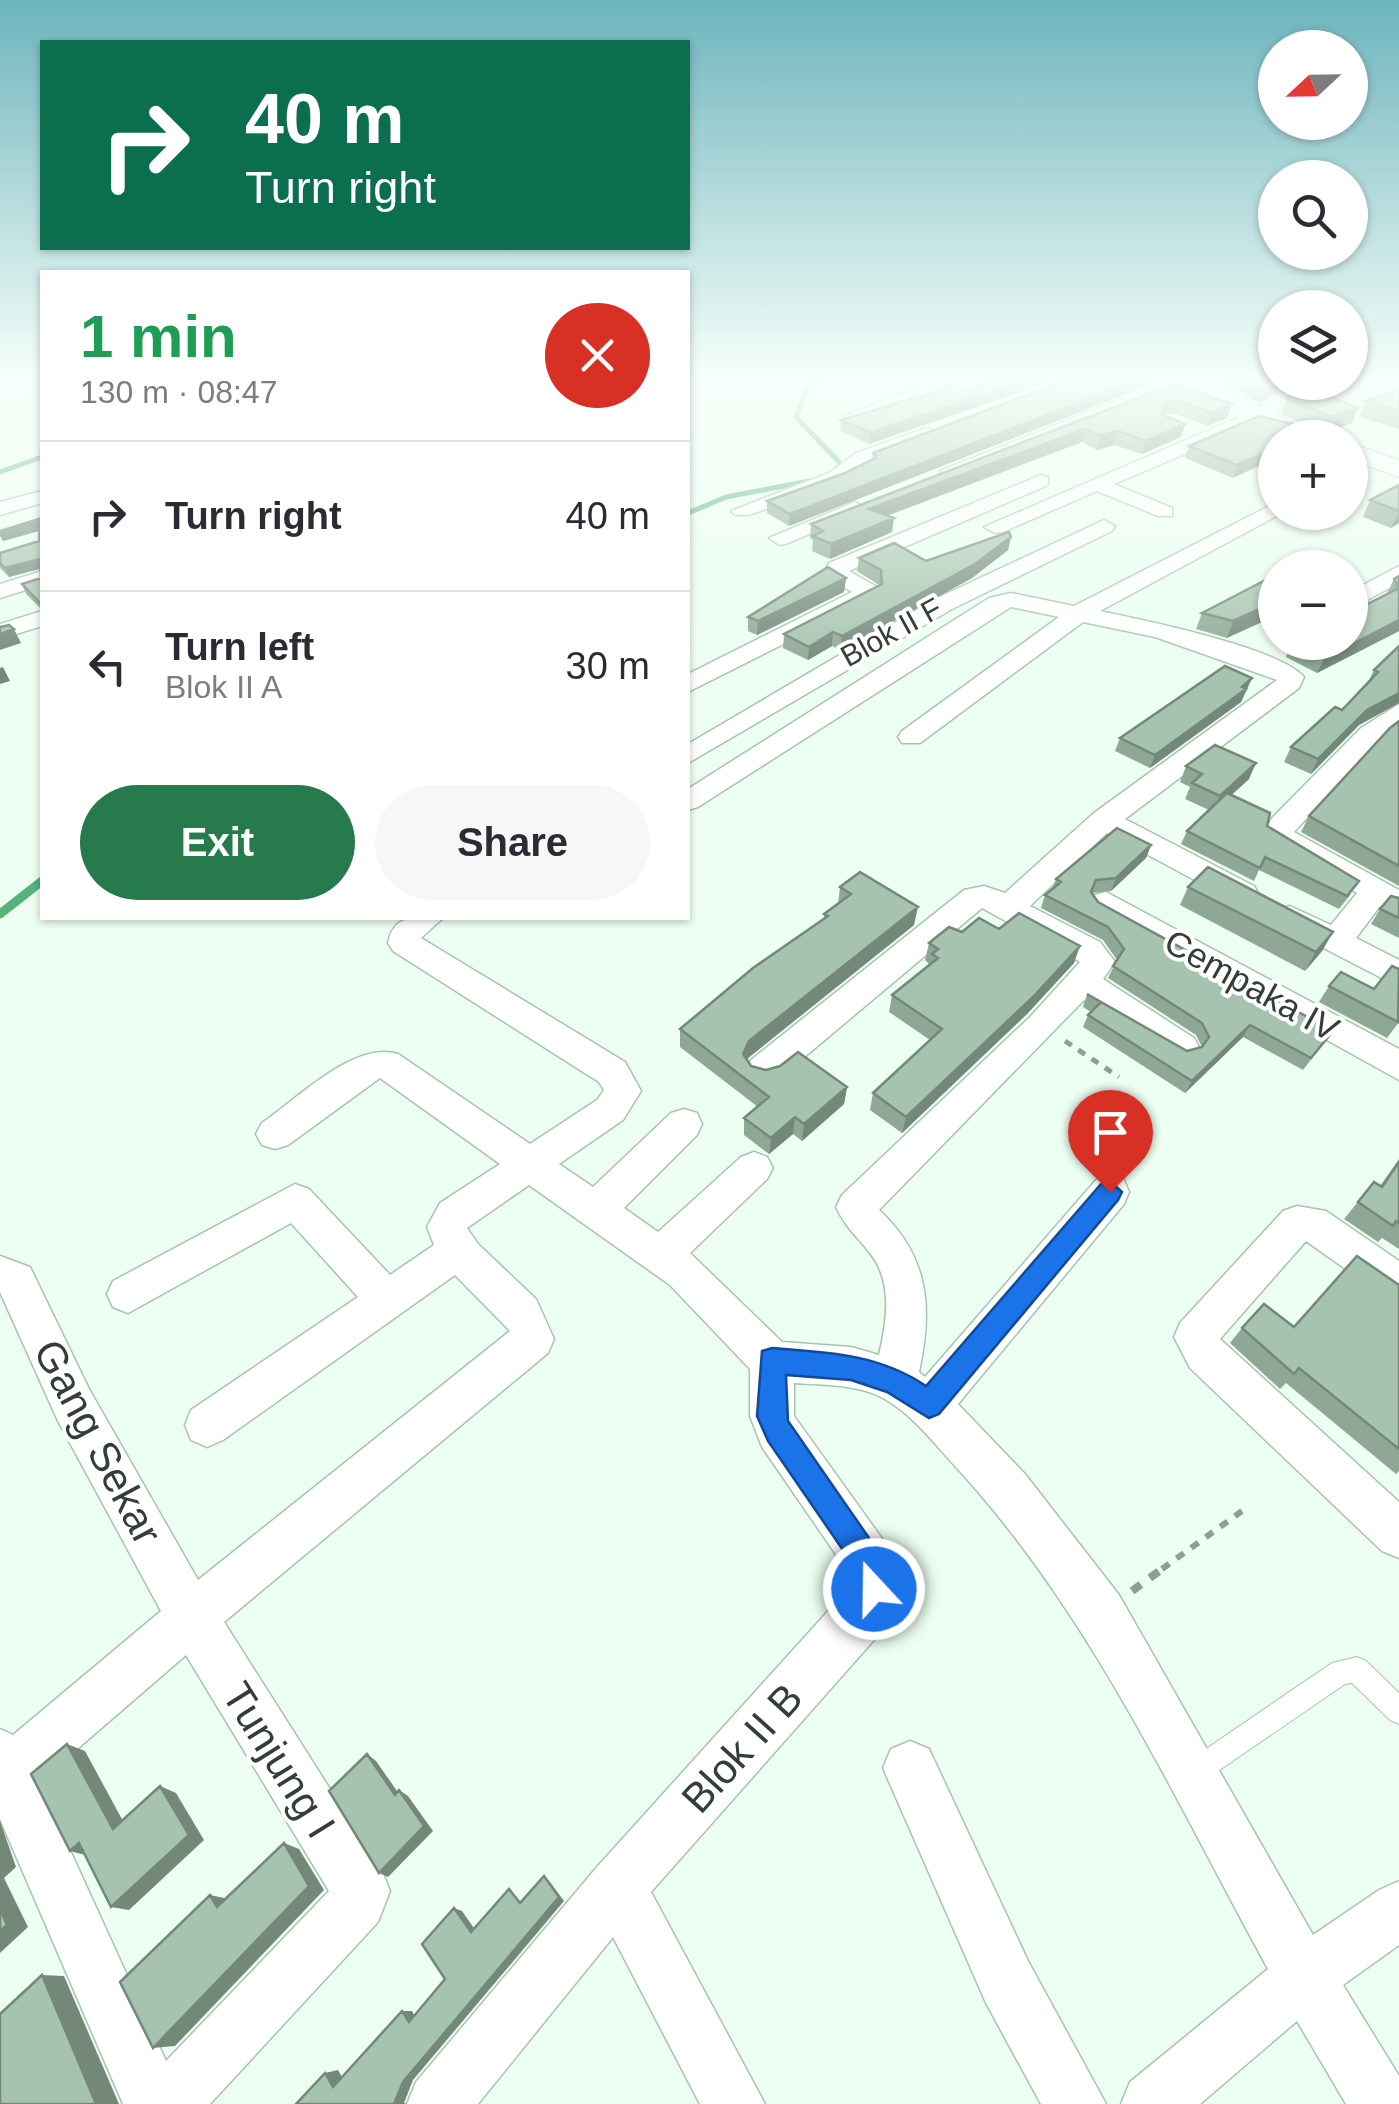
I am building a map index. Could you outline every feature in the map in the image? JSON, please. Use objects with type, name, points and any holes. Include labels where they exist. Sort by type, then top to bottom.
[{"type":"street","points":[[742,511],[830,479]]},
{"type":"street","points":[[995,527],[1108,479]]},
{"type":"street","points":[[690,683],[867,594],[867,587],[838,574],[837,568],[898,520],[1041,481]]},
{"type":"street","points":[[1096,484],[1165,512]]},
{"type":"street","points":[[0,509],[40,498]]},
{"type":"street","points":[[780,538],[870,502],[898,520]]},
{"type":"street","points":[[912,737],[1082,612],[1258,518]]},
{"type":"street","name":"Blok II F","points":[[690,753],[835,662],[994,576],[1104,526]]},
{"type":"street","points":[[1368,591],[1399,573]]},
{"type":"street","points":[[0,592],[40,579]]},
{"type":"street","points":[[690,801],[997,603],[1011,600],[1082,612],[1253,660],[1288,674],[1290,684],[1104,820],[1008,908]]},
{"type":"street","points":[[0,632],[40,619]]},
{"type":"street","points":[[1253,660],[1258,657]]},
{"type":"street","points":[[1336,941],[1387,897],[1284,844],[1278,836],[1282,825],[1370,734],[1399,712]]},
{"type":"street","points":[[1370,734],[1399,746]]},
{"type":"street","points":[[1104,820],[1399,975]]},
{"type":"street","points":[[764,1070],[975,897],[984,896],[1096,955],[1098,967],[1083,983],[856,1207],[859,1216],[888,1244],[908,1290],[912,1393]]},
{"type":"street","name":"Cempaka IV","points":[[1106,903],[1399,1066]]},
{"type":"street","points":[[154,2104],[3,1770],[533,1339],[527,1320],[458,1250],[446,1227],[454,1215],[610,1110],[623,1091],[622,1083],[612,1072],[404,943],[406,932],[425,920]]},
{"type":"street","points":[[1083,983],[1182,1047]]},
{"type":"street","points":[[274,1134],[378,1063],[386,1064],[692,1280],[772,1361],[851,1367],[912,1393],[1009,1490],[1101,1613],[1304,1977],[1382,2104]]},
{"type":"street","points":[[596,1210],[684,1124]]},
{"type":"street","points":[[660,1256],[754,1168]]},
{"type":"street","points":[[912,1393],[1110,1192]]},
{"type":"street","points":[[128,1294],[290,1201],[300,1204],[386,1299]]},
{"type":"street","points":[[1399,1284],[1312,1222],[1297,1223],[1195,1337],[1205,1354],[1399,1534]]},
{"type":"street","points":[[206,1426],[458,1250]]},
{"type":"street","name":"Gang Sekar","points":[[0,1274],[16,1280],[72,1404],[192,1618]]},
{"type":"street","name":"Blok II B","points":[[438,2104],[617,1887],[863,1614],[874,1589],[871,1564],[778,1431],[772,1416],[772,1361]]},
{"type":"street","name":"Tunjung I","points":[[168,2104],[358,1902],[361,1889],[192,1618]]},
{"type":"street","points":[[910,1768],[1008,1982],[1075,2104]]},
{"type":"street","points":[[617,1887],[734,2104]]},
{"type":"street","points":[[1152,2104],[1304,1977],[1399,1910]]},
{"type":"lane","points":[[1192,1774],[1340,1672],[1357,1670],[1399,1710]]},
{"type":"path","points":[[1042,1026],[1119,1077]]},
{"type":"path","points":[[1101,1613],[1242,1511]]},
{"type":"building","points":[[828,479],[880,479],[790,514],[767,501]]},
{"type":"building","points":[[927,479],[949,479],[869,509],[894,518],[831,544],[813,536],[823,531],[811,524]]},
{"type":"building","points":[[1399,485],[1399,511],[1370,500]]},
{"type":"building","points":[[40,521],[40,559],[5,568],[0,563],[0,553],[39,541]]},
{"type":"building","points":[[1009,532],[1011,537],[975,564],[842,636],[833,632],[809,647],[784,634],[882,584],[881,570],[859,558],[894,543],[926,561]]},
{"type":"building","points":[[828,567],[846,578],[758,621],[748,617]]},
{"type":"building","points":[[40,578],[40,603],[22,584]]},
{"type":"building","points":[[1258,584],[1258,610],[1233,621],[1202,613]]},
{"type":"building","points":[[1399,588],[1399,620],[1368,636],[1368,604]]},
{"type":"building","points":[[9,625],[14,629],[0,634],[0,627]]},
{"type":"building","points":[[1399,646],[1399,693],[1367,710],[1318,759],[1291,747],[1335,707],[1342,710]]},
{"type":"building","points":[[1225,666],[1252,678],[1242,687],[1246,689],[1155,755],[1120,738]]},
{"type":"building","points":[[1399,721],[1399,866],[1309,816]]},
{"type":"building","points":[[1215,745],[1256,763],[1220,796],[1192,783],[1202,774],[1186,766]]},
{"type":"building","points":[[1227,793],[1270,813],[1267,826],[1359,881],[1347,896],[1265,857],[1260,868],[1187,831]]},
{"type":"building","points":[[1117,828],[1151,845],[1116,878],[1096,880],[1091,892],[1098,902],[1333,1031],[1311,1058],[1250,1025],[1192,1081],[1088,1015],[1101,1002],[1087,994],[1187,1051],[1202,1047],[1209,1037],[1202,1023],[1113,966],[1124,949],[1108,927],[1045,895],[1061,882],[1056,879]]},
{"type":"building","points":[[1208,867],[1333,932],[1316,952],[1188,887]]},
{"type":"building","points":[[860,872],[918,907],[749,1041],[743,1054],[751,1066],[766,1070],[780,1066],[798,1052],[847,1087],[804,1124],[795,1117],[771,1138],[744,1118],[769,1097],[680,1029],[753,968],[828,916],[824,914],[851,894],[840,887]]},
{"type":"building","points":[[1391,896],[1399,898],[1399,918],[1380,909]]},
{"type":"building","points":[[1019,913],[1080,946],[1033,997],[906,1117],[873,1093],[942,1029],[892,995],[938,958],[932,954],[938,949],[929,943],[949,927],[962,932],[979,918],[999,929]]},
{"type":"building","points":[[1392,966],[1399,969],[1398,1022],[1329,986],[1341,972],[1374,989]]},
{"type":"building","points":[[1399,1162],[1399,1223],[1396,1221],[1393,1226],[1358,1202],[1374,1182],[1382,1187]]},
{"type":"building","points":[[1357,1256],[1399,1285],[1399,1449],[1299,1368],[1294,1374],[1242,1328],[1264,1304],[1294,1327]]},
{"type":"building","points":[[67,1744],[113,1829],[160,1786],[189,1835],[111,1907],[79,1843],[70,1851],[31,1774]]},
{"type":"building","points":[[367,1754],[395,1795],[399,1790],[424,1826],[379,1873],[329,1791]]},
{"type":"building","points":[[284,1843],[309,1886],[153,2048],[120,1982],[210,1895],[217,1907]]},
{"type":"building","points":[[544,1876],[559,1897],[403,2082],[394,2104],[296,2104],[325,2073],[333,2087],[402,2011],[409,2022],[445,1979],[422,1944],[454,1908],[471,1932],[509,1889],[520,1903]]},
{"type":"building","points":[[0,1909],[7,1925],[0,1931]]},
{"type":"building","points":[[42,1975],[96,2104],[0,2104],[0,2014]]},
{"type":"waterway","points":[[690,512],[726,497],[819,479]]},
{"type":"waterway","points":[[0,914],[40,883]]},
{"type":"route","points":[[874,1589],[871,1564],[778,1431],[772,1416],[772,1361],[851,1367],[895,1382],[929,1404],[1110,1192]]}]
